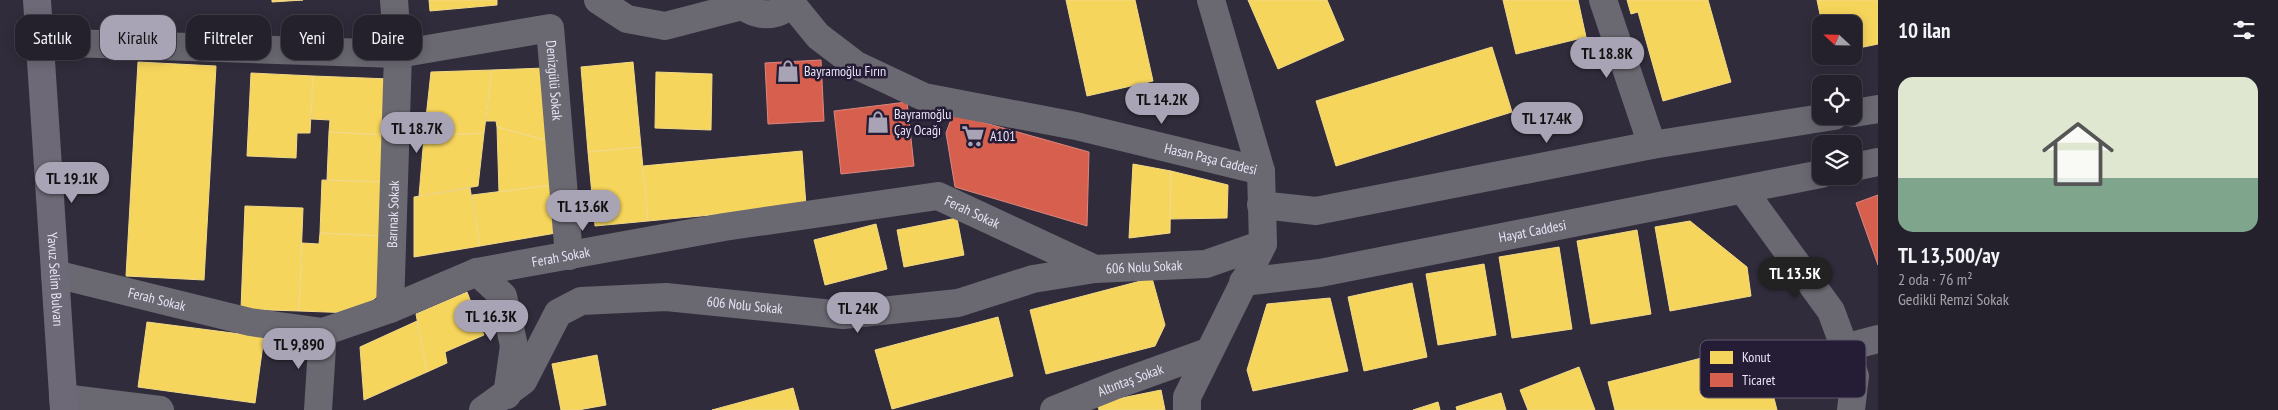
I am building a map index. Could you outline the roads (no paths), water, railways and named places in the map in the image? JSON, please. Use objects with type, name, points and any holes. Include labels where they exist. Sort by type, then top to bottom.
[{"type":"main road","name":"Yavuz Selim Bulvarı","points":[[37,0],[38,15]]},
{"type":"main road","name":"Yavuz Selim Bulvarı","points":[[40,60],[64,404]]},
{"type":"street","name":"Barınak Sokak","points":[[394,0],[395,15]]},
{"type":"street","points":[[598,0],[626,19],[665,26],[740,3],[762,15],[773,14],[792,2]]},
{"type":"street","points":[[1211,0],[1261,171]]},
{"type":"street","points":[[1603,0],[1652,146]]},
{"type":"street","name":"Hasan Paşa Caddesi","points":[[792,2],[818,36],[856,66],[924,97],[1076,126],[1261,171],[1262,244],[1187,397],[1187,410]]},
{"type":"street","name":"Denizgülü Sokak","points":[[422,50],[550,28],[569,256]]},
{"type":"street","name":"Denizgülü Sokak","points":[[90,44],[353,52]]},
{"type":"street","name":"Barınak Sokak","points":[[390,309],[398,60]]},
{"type":"street","points":[[1862,112],[1878,109]]},
{"type":"street","points":[[1261,205],[1316,210],[1652,146],[1812,120]]},
{"type":"street","points":[[1862,165],[1878,162]]},
{"type":"street","name":"Hayat Caddesi","points":[[1243,282],[1320,273],[1812,176]]},
{"type":"street","points":[[1743,190],[1831,311],[1841,340]]},
{"type":"street","name":"Ferah Sokak","points":[[55,274],[250,322],[323,332],[390,309],[477,272],[724,227],[938,196],[1095,268]]},
{"type":"street","name":"606 Nolu Sokak","points":[[483,410],[505,401],[523,381],[558,313],[581,302],[666,297],[843,314],[958,303],[1033,279],[1095,268],[1206,264],[1262,244]]},
{"type":"street","points":[[477,272],[503,296],[514,346],[505,401]]},
{"type":"street","points":[[318,410],[323,332]]},
{"type":"street","name":"Altıntaş Sokak","points":[[1054,410],[1116,385],[1208,352]]},
{"type":"street","points":[[64,404],[160,410]]},
{"type":"place","name":"Bayramoğlu Fırın","points":[[788,71]]},
{"type":"place","name":"Bayramoğlu Çay Ocağı","points":[[878,122]]},
{"type":"place","name":"A101","points":[[973,136]]}]
